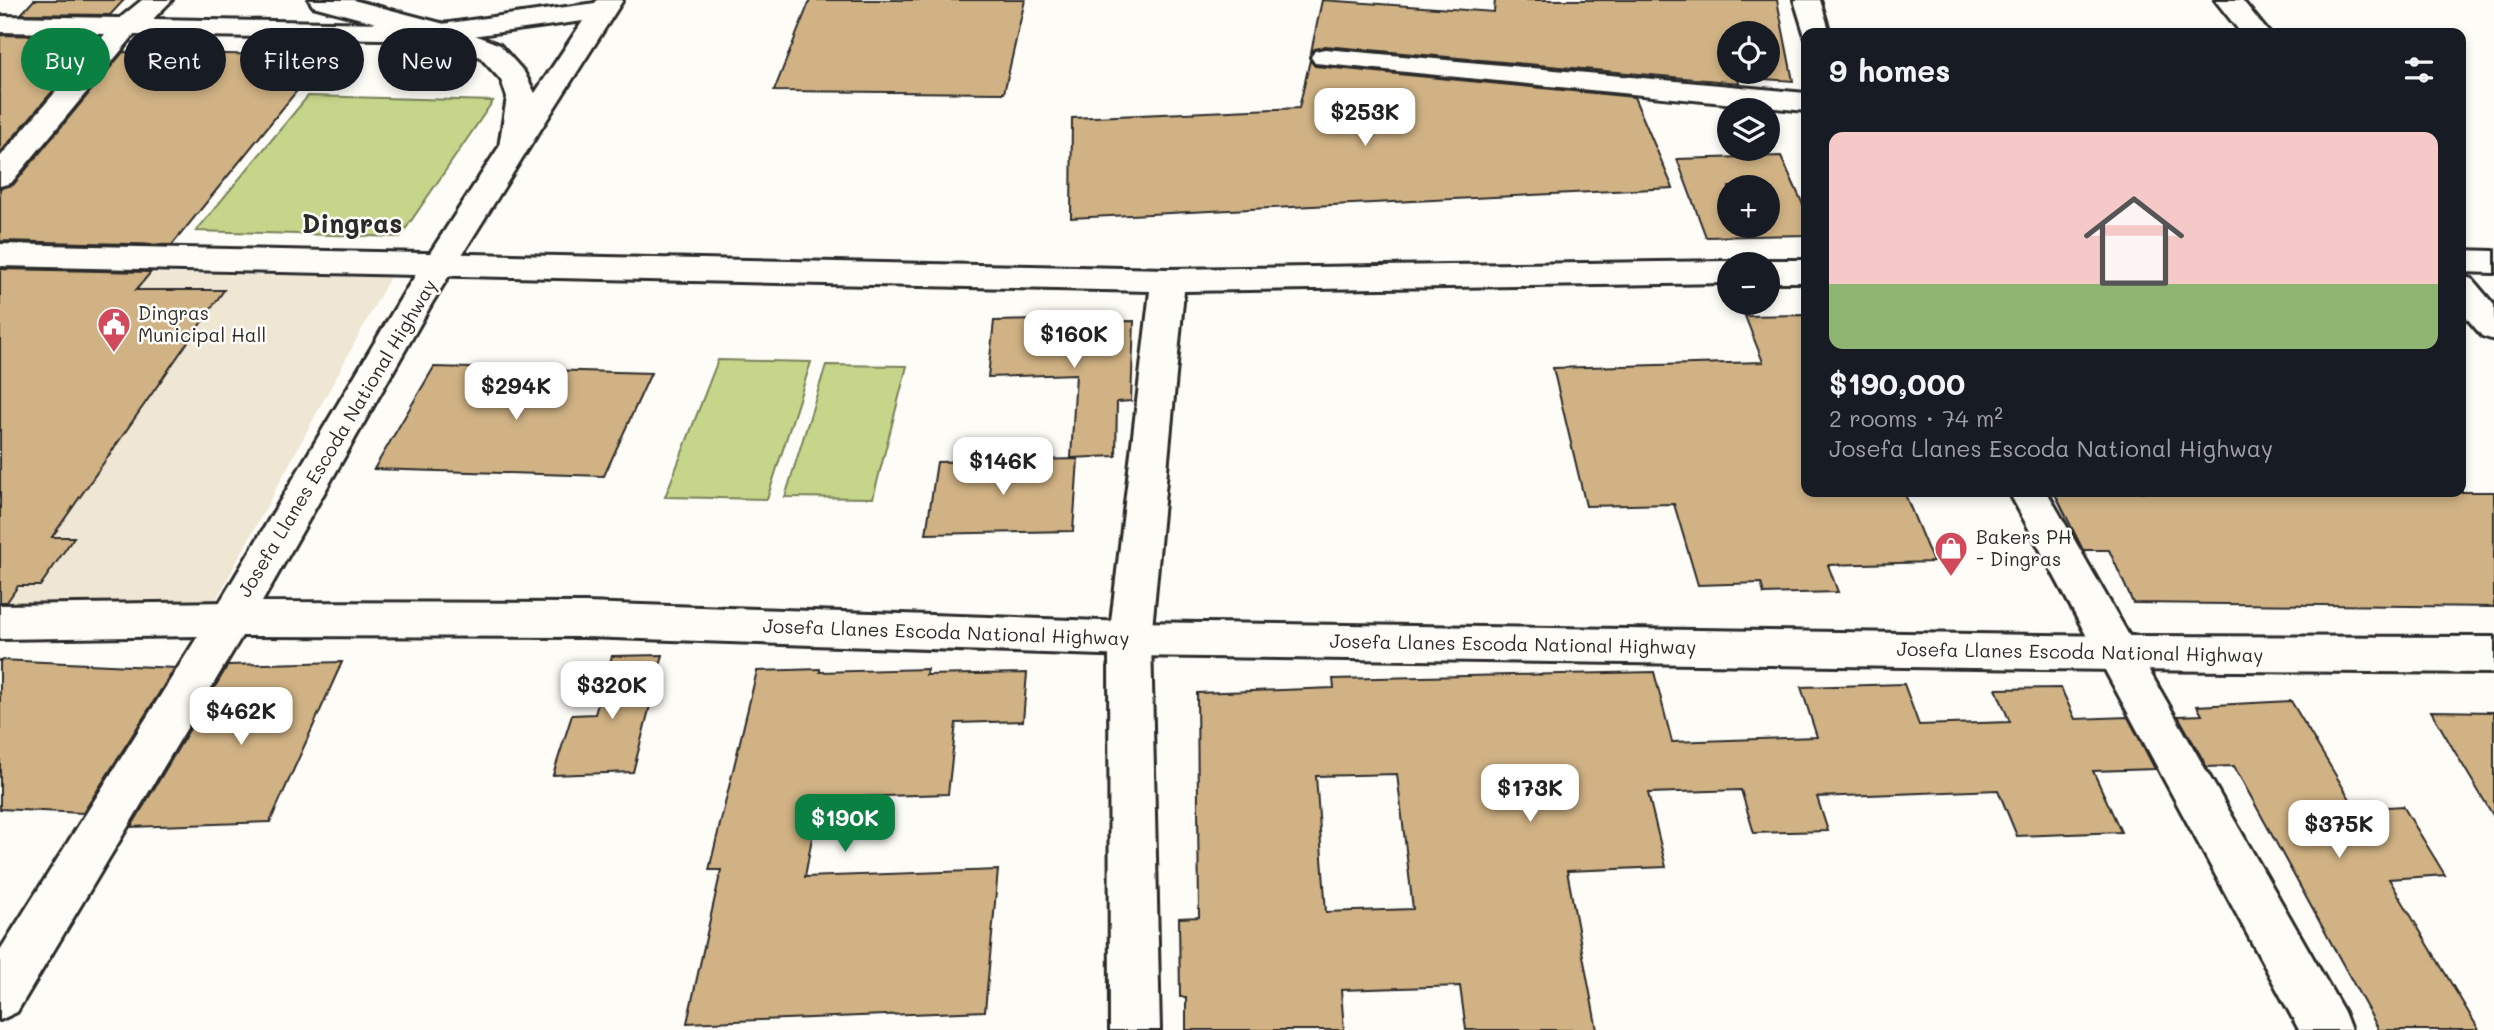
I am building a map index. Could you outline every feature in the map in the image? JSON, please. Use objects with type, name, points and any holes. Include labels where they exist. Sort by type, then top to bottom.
[{"type":"street","points":[[0,176],[126,27],[159,0]]},
{"type":"street","name":"Josefa Llanes Escoda National Highway","points":[[322,0],[427,28]]},
{"type":"street","points":[[1807,0],[1815,28]]},
{"type":"street","points":[[2228,0],[2251,28]]},
{"type":"street","points":[[466,28],[606,5]]},
{"type":"street","points":[[514,147],[606,5]]},
{"type":"street","points":[[0,24],[378,31]]},
{"type":"street","name":"Josefa Llanes Escoda National Highway","points":[[477,46],[491,51],[514,78],[522,97],[514,147],[416,301],[231,618],[585,620],[1130,639],[2119,653],[2494,655]]},
{"type":"street","points":[[1325,57],[1801,102]]},
{"type":"street","points":[[0,255],[1168,281],[1717,272]]},
{"type":"street","points":[[2466,261],[2494,262]]},
{"type":"street","points":[[1780,271],[1801,271]]},
{"type":"street","points":[[1135,1030],[1130,639],[1168,281]]},
{"type":"street","points":[[2466,294],[2494,328]]},
{"type":"street","points":[[2031,497],[2326,1030]]},
{"type":"street","points":[[0,622],[231,618]]},
{"type":"street","points":[[0,995],[231,618]]},
{"type":"shaded area","points":[[0,271],[390,277],[214,604],[0,607]]},
{"type":"green space","points":[[308,96],[493,101],[400,237],[196,231]]},
{"type":"green space","points":[[718,360],[811,362],[767,499],[665,497]]},
{"type":"green space","points":[[826,365],[907,366],[873,498],[785,497]]},
{"type":"building","points":[[34,0],[124,0],[110,15],[21,14]]},
{"type":"building","points":[[810,0],[1025,0],[1004,93],[774,91]]},
{"type":"building","points":[[1322,0],[1494,12],[1495,0],[1777,0],[1793,81],[1780,80],[1780,21],[1717,21],[1717,81],[1325,46],[1311,52]]},
{"type":"building","points":[[0,35],[21,35],[21,91],[53,91],[0,153]]},
{"type":"building","points":[[124,52],[124,91],[226,91],[226,54],[240,54],[240,91],[297,91],[172,245],[0,241],[0,188],[13,185],[91,91],[110,91],[110,68]]},
{"type":"building","points":[[1310,60],[1315,66],[1634,97],[1673,188],[1071,218],[1072,118],[1299,108]]},
{"type":"building","points":[[1781,156],[1801,200],[1801,235],[1780,236],[1780,175],[1717,175],[1717,237],[1706,237],[1677,159],[1780,161]]},
{"type":"building","name":"Dingras Municipal Hall","points":[[0,269],[151,272],[136,290],[224,290],[52,537],[74,537],[40,586],[18,586],[7,602],[0,602]]},
{"type":"building","points":[[1801,315],[1801,497],[1906,497],[1933,562],[1828,565],[1838,592],[1764,594],[1761,583],[1698,585],[1674,504],[1586,506],[1553,368],[1763,362],[1745,316]]},
{"type":"building","points":[[1077,319],[1077,322],[1134,321],[1131,401],[1117,402],[1116,456],[1071,458],[1076,374],[988,377],[994,321]]},
{"type":"building","points":[[434,367],[651,373],[604,476],[374,469]]},
{"type":"building","points":[[1078,459],[1073,531],[926,534],[937,462]]},
{"type":"building","points":[[2466,492],[2494,492],[2494,607],[2133,603],[2109,550],[2083,550],[2056,497],[2466,497]]},
{"type":"building","points":[[663,655],[633,772],[553,775],[572,715],[595,714],[612,656]]},
{"type":"building","points":[[0,660],[175,668],[83,813],[0,809]]},
{"type":"building","points":[[342,662],[270,822],[131,827],[228,665]]},
{"type":"building","points":[[820,669],[820,672],[927,669],[926,675],[1027,673],[1023,721],[956,723],[948,794],[819,798],[805,877],[998,870],[985,1011],[687,1023],[721,870],[709,870],[757,671]]},
{"type":"building","points":[[1654,672],[1672,742],[1817,737],[1801,687],[1904,684],[1919,725],[2010,722],[1996,689],[2061,688],[2075,719],[2128,717],[2155,769],[2093,771],[2121,832],[2017,836],[1998,790],[1817,797],[1828,831],[1754,833],[1741,790],[1648,793],[1666,867],[1567,871],[1597,1030],[1466,1030],[1460,986],[1341,990],[1344,1030],[1186,1030],[1186,997],[1180,997],[1179,918],[1199,917],[1197,693],[1334,688],[1333,679]],"holes":[[[1397,774],[1413,909],[1326,912],[1316,776]]]},
{"type":"building","points":[[2291,701],[2356,809],[2403,806],[2445,875],[2389,879],[2479,1030],[2379,1030],[2234,766],[2207,767],[2178,716],[2202,715],[2197,706]]},
{"type":"building","points":[[2431,711],[2494,712],[2494,817],[2455,752]]},
{"type":"place","name":"Dingras Municipal Hall","points":[[114,354]]},
{"type":"place","name":"Bakers PH - Dingras","points":[[1951,578]]},
{"type":"district","name":"Dingras","points":[[352,224]]}]
